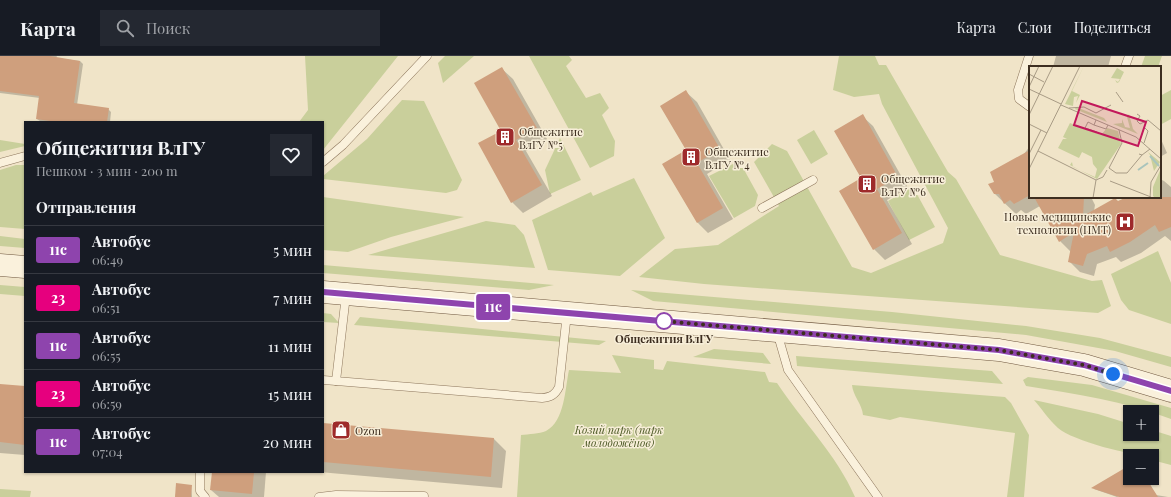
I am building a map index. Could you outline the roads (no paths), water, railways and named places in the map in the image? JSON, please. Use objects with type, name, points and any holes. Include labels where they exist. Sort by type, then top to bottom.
[{"type":"main road","points":[[0,265],[24,267]]},
{"type":"main road","points":[[324,292],[999,350],[1084,365],[1171,392]]},
{"type":"lane","points":[[324,161],[343,145],[427,56]]},
{"type":"lane","points":[[1029,56],[1018,90],[1019,99],[1029,106]]},
{"type":"lane","points":[[1125,66],[1129,56]]},
{"type":"lane","points":[[0,163],[24,156]]},
{"type":"lane","points":[[762,208],[813,180]]},
{"type":"lane","points":[[336,382],[346,294]]},
{"type":"lane","points":[[324,380],[542,398],[550,397],[556,393],[559,387],[567,313]]},
{"type":"lane","points":[[777,331],[788,370],[878,497]]},
{"type":"lane","points":[[200,473],[200,491],[205,497]]},
{"type":"lane","points":[[319,497],[336,495],[424,496]]},
{"type":"place","name":"Общежитие ВлГУ №5","points":[[505,137]]},
{"type":"place","name":"Общежитие ВлГУ №4","points":[[691,157]]},
{"type":"place","name":"Общежитие ВлГУ №6","points":[[867,184]]},
{"type":"place","name":"Новые медицинские технологии (НМТ)","points":[[1125,222]]},
{"type":"place","name":"Общежития ВлГУ","points":[[664,321]]},
{"type":"place","name":"Ozon","points":[[341,430]]},
{"type":"park label","name":"Козий парк (парк молодожёнов)","points":[[619,435]]}]
